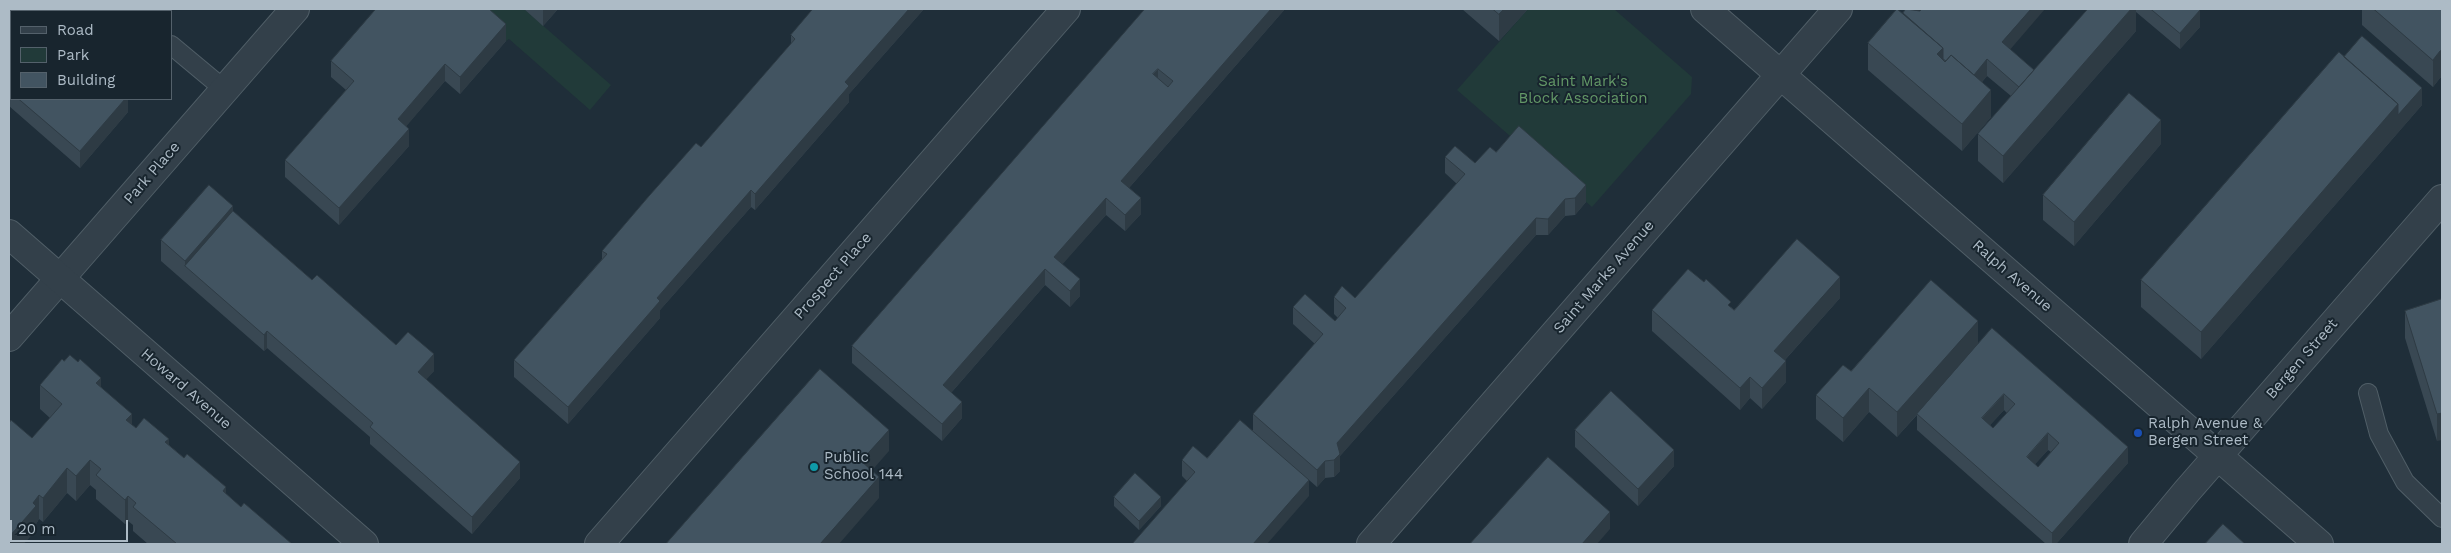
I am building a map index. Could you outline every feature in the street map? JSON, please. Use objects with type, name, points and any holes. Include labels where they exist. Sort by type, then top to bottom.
[{"type":"street","name":"Park Place","points":[[9,337],[295,9]]},
{"type":"street","name":"Prospect Place","points":[[599,544],[1066,9]]},
{"type":"street","name":"Ralph Avenue","points":[[1705,9],[2319,544]]},
{"type":"street","name":"Saint Marks Avenue","points":[[1371,544],[1838,9]]},
{"type":"street","name":"Bergen Street","points":[[2143,544],[2218,456],[2438,212]]},
{"type":"street","name":"Howard Avenue","points":[[9,234],[364,544]]},
{"type":"lane","points":[[172,46],[225,90]]},
{"type":"lane","points":[[2368,393],[2380,434],[2405,482],[2442,518]]},
{"type":"green space","points":[[470,9],[524,9],[611,85],[590,110],[509,39],[506,41]]},
{"type":"green space","name":"Saint Mark's Block Association","points":[[1528,9],[1614,9],[1692,77],[1691,94],[1592,207],[1457,90]]},
{"type":"building","points":[[9,9],[64,10],[10,10],[9,90]]},
{"type":"building","points":[[376,9],[489,9],[506,24],[460,77],[445,64],[398,119],[409,129],[339,208],[285,160],[354,81],[331,61]]},
{"type":"building","points":[[813,9],[909,9],[845,82],[849,86],[755,194],[751,190],[657,298],[660,301],[568,407],[514,360],[607,254],[602,251],[649,196],[696,143],[701,147],[795,39],[791,35]]},
{"type":"building","points":[[1145,9],[1271,9],[1121,181],[1141,198],[1125,215],[1106,198],[1054,257],[1080,279],[1070,291],[1045,269],[943,385],[962,402],[942,424],[852,346]],"holes":[[[1158,69],[1173,81],[1168,87],[1153,74]]]},
{"type":"building","points":[[1493,9],[1504,9],[1499,14]]},
{"type":"building","points":[[1897,9],[1943,48],[1937,54],[1945,62],[1951,55],[1991,90],[1962,124],[1868,43]]},
{"type":"building","points":[[1906,9],[1920,11],[1922,9],[2031,9],[2002,42],[2034,70],[2019,87],[1987,59],[1974,75],[1951,55],[1946,61],[1943,59],[1943,48],[1903,13]]},
{"type":"building","points":[[2088,9],[2131,9],[2003,156],[1978,134]]},
{"type":"building","points":[[2151,9],[2198,9],[2200,10],[2180,33]]},
{"type":"building","points":[[2374,9],[2442,9],[2442,50],[2433,60]]},
{"type":"building","points":[[2362,36],[2422,88],[2398,115],[2398,104],[2344,57]]},
{"type":"building","points":[[2339,52],[2398,104],[2201,332],[2141,280]]},
{"type":"building","points":[[2129,93],[2161,120],[2074,222],[2043,195]]},
{"type":"building","points":[[20,100],[124,100],[80,151]]},
{"type":"building","points":[[1519,126],[1586,185],[1575,198],[1565,199],[1548,219],[1536,218],[1337,443],[1340,454],[1334,460],[1325,461],[1317,470],[1253,414],[1323,334],[1293,307],[1305,294],[1335,321],[1346,308],[1334,297],[1342,286],[1355,298],[1465,174],[1445,157],[1455,146],[1475,163],[1490,147],[1496,152]]},
{"type":"building","points":[[209,185],[233,206],[185,261],[161,240]]},
{"type":"building","points":[[233,211],[312,280],[317,275],[396,345],[408,332],[434,354],[418,372],[520,462],[472,517],[370,427],[373,423],[267,331],[264,335],[185,266]]},
{"type":"building","points":[[1797,239],[1840,277],[1774,351],[1786,361],[1762,388],[1750,377],[1740,388],[1652,310],[1688,269],[1704,282],[1706,279],[1731,302],[1728,305],[1734,310]]},
{"type":"building","points":[[1931,280],[1978,321],[1897,412],[1869,388],[1843,418],[1816,395],[1843,365],[1851,371]]},
{"type":"building","points":[[2442,299],[2442,413],[2437,414],[2405,311]]},
{"type":"building","points":[[1992,328],[2128,447],[2052,533],[1917,414]],"holes":[[[2004,394],[2015,404],[1993,428],[1982,418]],[[2048,433],[2059,443],[2038,467],[2027,457]]]},
{"type":"building","points":[[70,355],[78,362],[80,359],[101,378],[96,383],[132,414],[126,420],[136,428],[144,418],[169,439],[165,442],[184,458],[187,454],[226,487],[223,491],[241,507],[244,503],[292,544],[177,544],[133,507],[136,503],[128,496],[125,500],[96,475],[101,469],[90,460],[76,476],[67,468],[43,498],[39,495],[33,503],[36,506],[9,537],[9,423],[11,420],[32,438],[62,404],[40,385],[62,359],[64,361]]},
{"type":"building","name":"Public School 144","points":[[820,369],[889,430],[861,461],[879,477],[820,544],[666,544]]},
{"type":"building","points":[[1611,391],[1674,450],[1638,489],[1575,430]]},
{"type":"building","points":[[1240,420],[1309,480],[1253,544],[1132,544],[1195,472],[1182,460],[1193,446],[1207,458]]},
{"type":"building","points":[[1548,457],[1610,512],[1582,544],[1470,544]]},
{"type":"building","points":[[1135,473],[1161,497],[1139,521],[1114,497]]},
{"type":"building","points":[[2223,524],[2245,544],[2205,544]]},
{"type":"place","name":"Ralph Avenue & Bergen Street","points":[[2138,433]]},
{"type":"place","name":"Public School 144","points":[[814,467]]}]
